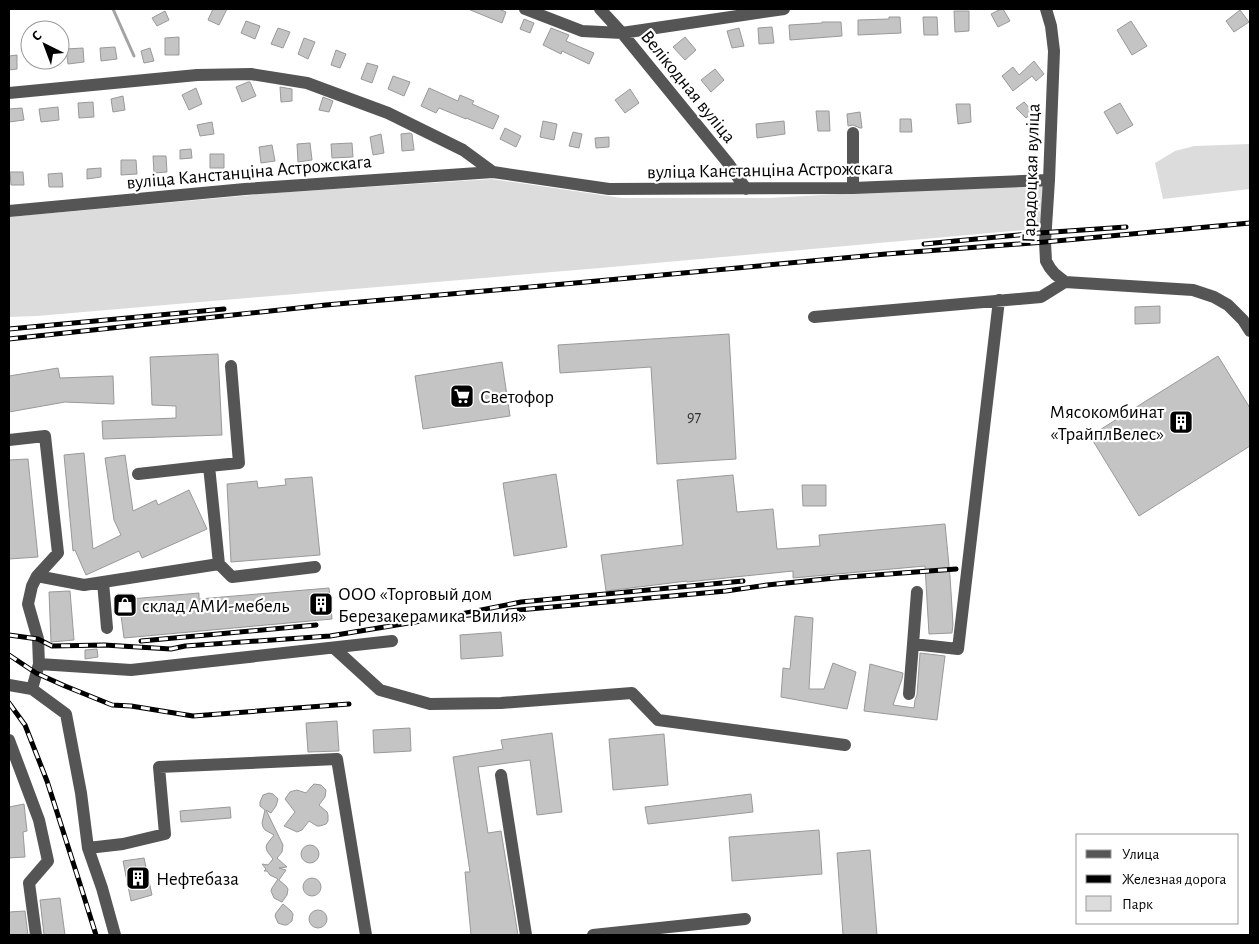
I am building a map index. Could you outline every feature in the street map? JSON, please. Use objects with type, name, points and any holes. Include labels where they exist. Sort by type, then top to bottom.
[{"type":"street","points":[[525,9],[582,30],[622,33],[770,9],[784,9]]},
{"type":"street","name":"Велікодная вуліца","points":[[600,9],[622,33],[728,163],[746,189]]},
{"type":"street","name":"Гарадоцкая вуліца","points":[[1046,9],[1051,26],[1054,51],[1045,242],[1046,261],[1054,274],[1065,282]]},
{"type":"street","name":"вуліца Канстанціна Астрожскага","points":[[9,93],[208,74],[252,74],[307,84],[388,113],[463,150],[493,172]]},
{"type":"street","points":[[852,188],[853,133]]},
{"type":"street","name":"вуліца Канстанціна Астрожскага","points":[[9,211],[245,188],[493,172],[609,189],[852,188],[1049,180]]},
{"type":"street","points":[[814,316],[1041,297],[1065,282],[1193,290],[1214,297],[1246,317],[1250,331]]},
{"type":"street","points":[[913,644],[958,649],[999,300]]},
{"type":"street","points":[[138,474],[239,463],[231,366]]},
{"type":"street","points":[[9,440],[45,436],[58,554],[37,576],[32,586],[28,604],[38,639],[39,664],[32,689]]},
{"type":"street","points":[[209,466],[219,564],[232,577],[315,567]]},
{"type":"street","points":[[37,576],[84,585],[219,564]]},
{"type":"street","points":[[103,582],[107,628]]},
{"type":"street","points":[[909,694],[917,592]]},
{"type":"street","points":[[39,664],[130,670],[392,641]]},
{"type":"street","points":[[334,648],[380,690],[430,704],[501,703],[632,694],[658,720],[845,745]]},
{"type":"street","points":[[9,685],[32,689],[66,714],[81,793],[88,848],[102,888],[115,935]]},
{"type":"street","points":[[9,740],[38,820],[48,861],[29,883],[36,935]]},
{"type":"street","points":[[88,848],[123,844],[165,834],[159,767],[337,759],[366,935]]},
{"type":"street","points":[[501,775],[526,935]]},
{"type":"street","points":[[593,935],[744,919]]},
{"type":"green space","points":[[1250,144],[1250,189],[1163,199],[1155,163],[1175,151],[1194,146]]},
{"type":"green space","points":[[492,179],[622,198],[769,198],[963,187],[1048,186],[1046,228],[600,268],[9,317],[9,217],[275,193]]},
{"type":"building","points":[[213,9],[227,9],[219,25],[208,20]]},
{"type":"building","points":[[468,9],[499,9],[506,12],[502,23]]},
{"type":"building","points":[[1003,9],[1010,21],[998,27],[991,14]]},
{"type":"building","points":[[1240,10],[1249,22],[1234,32],[1226,21]]},
{"type":"building","points":[[165,11],[169,20],[157,26],[152,18]]},
{"type":"building","points":[[954,11],[969,11],[969,31],[955,32]]},
{"type":"building","points":[[889,17],[900,17],[901,33],[858,35],[858,20],[889,19]]},
{"type":"building","points":[[923,17],[937,17],[938,35],[924,35]]},
{"type":"building","points":[[524,19],[534,23],[530,33],[520,29]]},
{"type":"building","points":[[246,21],[260,26],[255,39],[241,33]]},
{"type":"building","points":[[1131,21],[1147,46],[1132,55],[1117,30]]},
{"type":"building","points":[[841,22],[842,36],[790,40],[789,25]]},
{"type":"building","points":[[772,27],[774,43],[759,44],[758,28]]},
{"type":"building","points":[[278,28],[290,32],[283,48],[271,44]]},
{"type":"building","points":[[551,28],[569,35],[566,41],[594,53],[589,64],[562,51],[561,54],[543,45]]},
{"type":"building","points":[[739,28],[744,46],[732,48],[727,31]]},
{"type":"building","points":[[179,37],[179,55],[165,55],[165,38]]},
{"type":"building","points":[[685,37],[696,50],[685,60],[673,47]]},
{"type":"building","points":[[304,38],[315,42],[308,59],[298,54]]},
{"type":"building","points":[[115,47],[117,59],[101,61],[100,48]]},
{"type":"building","points":[[83,48],[84,62],[70,64],[70,49]]},
{"type":"building","points":[[150,48],[154,61],[144,63],[141,51]]},
{"type":"building","points":[[336,50],[346,54],[340,68],[331,65]]},
{"type":"building","points":[[17,55],[17,69],[9,70],[9,56]]},
{"type":"building","points":[[1034,61],[1044,74],[1036,81],[1032,76],[1013,91],[1002,76],[1013,67],[1019,75]]},
{"type":"building","points":[[367,63],[378,66],[372,83],[361,79]]},
{"type":"building","points":[[715,69],[724,80],[711,92],[701,80]]},
{"type":"building","points":[[393,76],[410,82],[404,96],[388,89]]},
{"type":"building","points":[[250,82],[256,96],[242,102],[236,87]]},
{"type":"building","points":[[280,87],[292,89],[292,101],[281,102]]},
{"type":"building","points":[[196,88],[202,104],[189,110],[182,95]]},
{"type":"building","points":[[429,88],[458,101],[460,95],[474,101],[472,104],[499,116],[493,129],[439,108],[436,113],[421,106]]},
{"type":"building","points":[[630,89],[639,103],[625,113],[615,100]]},
{"type":"building","points":[[123,96],[125,110],[113,112],[111,99]]},
{"type":"building","points":[[323,97],[333,101],[329,112],[319,110]]},
{"type":"building","points":[[93,102],[94,117],[79,118],[78,103]]},
{"type":"building","points":[[1024,102],[1033,112],[1026,118],[1016,108]]},
{"type":"building","points":[[1120,103],[1133,125],[1117,134],[1104,112]]},
{"type":"building","points":[[956,104],[970,104],[971,122],[958,124]]},
{"type":"building","points":[[58,107],[59,120],[41,122],[39,109]]},
{"type":"building","points":[[22,108],[24,120],[9,122],[9,109]]},
{"type":"building","points":[[816,111],[829,111],[830,131],[818,131]]},
{"type":"building","points":[[860,112],[862,128],[853,125],[848,126],[847,114]]},
{"type":"building","points":[[900,119],[911,119],[912,132],[900,132]]},
{"type":"building","points":[[543,121],[557,124],[554,140],[540,137]]},
{"type":"building","points":[[784,121],[785,134],[757,138],[756,124]]},
{"type":"building","points":[[212,122],[214,134],[200,136],[197,125]]},
{"type":"building","points":[[505,128],[521,136],[516,147],[500,139]]},
{"type":"building","points":[[573,132],[582,134],[579,148],[569,146]]},
{"type":"building","points":[[381,134],[384,153],[373,155],[370,137]]},
{"type":"building","points":[[401,134],[412,134],[414,150],[402,151]]},
{"type":"building","points":[[609,137],[609,147],[596,148],[595,138]]},
{"type":"building","points":[[310,143],[312,160],[298,162],[297,144]]},
{"type":"building","points":[[352,143],[353,157],[332,158],[331,144]]},
{"type":"building","points":[[272,145],[275,161],[261,163],[259,147]]},
{"type":"building","points":[[191,149],[192,158],[180,159],[180,150]]},
{"type":"building","points":[[210,154],[224,154],[224,168],[210,168]]},
{"type":"building","points":[[153,156],[166,156],[167,172],[154,173]]},
{"type":"building","points":[[121,160],[136,160],[137,174],[121,175]]},
{"type":"building","points":[[101,168],[101,177],[87,179],[87,169]]},
{"type":"building","points":[[10,172],[23,172],[24,185],[11,185]]},
{"type":"building","points":[[62,173],[63,187],[49,187],[48,174]]},
{"type":"building","points":[[1160,306],[1160,323],[1135,324],[1135,307]]},
{"type":"building","points":[[729,334],[736,459],[657,464],[651,367],[560,373],[558,345]]},
{"type":"building","points":[[218,354],[222,435],[103,439],[102,421],[176,418],[176,406],[152,405],[150,357]]},
{"type":"building","name":"Мясокомбинат «ТрайплВелес»","points":[[1218,356],[1250,408],[1250,446],[1139,516],[1090,436]]},
{"type":"building","name":"Светофор","points":[[502,362],[510,416],[423,429],[415,376]]},
{"type":"building","points":[[58,368],[60,378],[113,376],[114,404],[65,402],[9,412],[9,376]]},
{"type":"building","points":[[84,453],[93,549],[121,535],[114,520],[105,458],[125,455],[133,511],[156,500],[158,505],[189,490],[207,529],[142,558],[139,551],[86,575],[75,550],[73,551],[64,455]]},
{"type":"building","points":[[28,459],[38,557],[9,559],[9,460]]},
{"type":"building","points":[[556,474],[567,547],[514,556],[503,483]]},
{"type":"building","points":[[733,475],[737,512],[773,509],[777,549],[820,546],[819,535],[945,524],[950,576],[952,633],[929,634],[925,566],[793,578],[793,571],[606,591],[601,555],[683,545],[677,480]]},
{"type":"building","points":[[312,477],[320,555],[231,562],[227,484],[257,481],[258,488],[286,485],[285,479]]},
{"type":"building","points":[[802,485],[826,485],[826,506],[803,506]]},
{"type":"building","points":[[329,588],[332,619],[124,638],[119,600],[199,593],[199,599]]},
{"type":"building","points":[[70,591],[74,640],[51,642],[49,592]]},
{"type":"building","points":[[795,616],[813,618],[809,689],[824,689],[833,663],[856,672],[847,709],[781,697],[783,668],[790,669]]},
{"type":"building","points":[[501,632],[503,656],[461,659],[460,635]]},
{"type":"building","points":[[97,649],[98,657],[85,659],[85,650]]},
{"type":"building","points":[[920,653],[945,656],[937,720],[864,711],[870,664],[903,673],[893,705],[914,708],[917,695]]},
{"type":"building","points":[[337,721],[339,751],[308,752],[306,723]]},
{"type":"building","points":[[410,728],[411,751],[374,753],[373,730]]},
{"type":"building","points":[[552,733],[562,812],[537,815],[530,760],[478,767],[488,833],[501,831],[518,935],[471,935],[465,872],[470,872],[453,757],[503,749],[501,740]]},
{"type":"building","points":[[664,734],[668,785],[613,790],[609,739]]},
{"type":"building","points":[[314,784],[321,785],[326,790],[325,797],[319,805],[327,812],[328,821],[326,824],[317,826],[309,821],[302,830],[297,832],[284,826],[295,812],[285,799],[290,792],[297,790],[306,793]]},
{"type":"building","points":[[269,793],[278,799],[271,813],[266,810],[283,845],[282,852],[277,858],[287,867],[279,868],[286,870],[279,880],[288,889],[287,895],[282,902],[274,898],[271,891],[278,879],[264,871],[266,869],[262,864],[268,865],[273,859],[266,847],[274,835],[263,827],[265,810],[260,806],[263,795]]},
{"type":"building","points":[[751,794],[753,812],[648,824],[645,807]]},
{"type":"building","points":[[24,804],[27,831],[23,832],[25,857],[9,858],[9,807]]},
{"type":"building","points":[[230,807],[231,818],[181,822],[180,811]]},
{"type":"building","points":[[819,830],[822,874],[732,881],[729,837]]},
{"type":"building","points":[[310,845],[316,848],[319,854],[316,860],[310,863],[304,860],[301,854],[304,848]]},
{"type":"building","points":[[870,850],[877,935],[843,935],[837,853]]},
{"type":"building","name":"Нефтебаза","points":[[144,858],[152,895],[131,901],[123,861]]},
{"type":"building","points":[[312,878],[318,881],[321,887],[318,893],[312,896],[306,893],[303,887],[306,881]]},
{"type":"building","points":[[60,898],[65,935],[44,935],[40,900]]},
{"type":"building","points":[[283,904],[293,914],[292,921],[287,925],[278,923],[275,916]]},
{"type":"building","points":[[318,910],[324,913],[327,919],[324,925],[318,928],[312,925],[309,919],[312,913]]},
{"type":"building","points":[[25,911],[28,935],[9,935],[9,912]]},
{"type":"waterway","points":[[113,9],[134,56]]},
{"type":"railway","points":[[9,339],[326,305],[1250,223]]},
{"type":"railway","points":[[924,244],[1126,227]]},
{"type":"railway","points":[[9,329],[224,309]]},
{"type":"railway","points":[[508,611],[726,591],[835,578],[956,569]]},
{"type":"railway","points":[[9,635],[38,639],[52,646],[104,645],[171,649],[185,646],[330,636],[451,616],[521,602],[743,581]]},
{"type":"railway","points":[[141,641],[316,625]]},
{"type":"railway","points":[[9,655],[36,673],[112,705],[131,706],[193,716],[349,704]]},
{"type":"railway","points":[[9,703],[25,725],[47,781],[96,935]]},
{"type":"place","name":"Светофор","points":[[462,396]]},
{"type":"place","name":"Мясокомбинат «ТрайплВелес»","points":[[1181,422]]},
{"type":"place","name":"ООО «Торговый дом Березакерамика-Вилия»","points":[[321,604]]},
{"type":"place","name":"склад АМИ-мебель","points":[[125,605]]},
{"type":"place","name":"Нефтебаза","points":[[138,878]]}]
